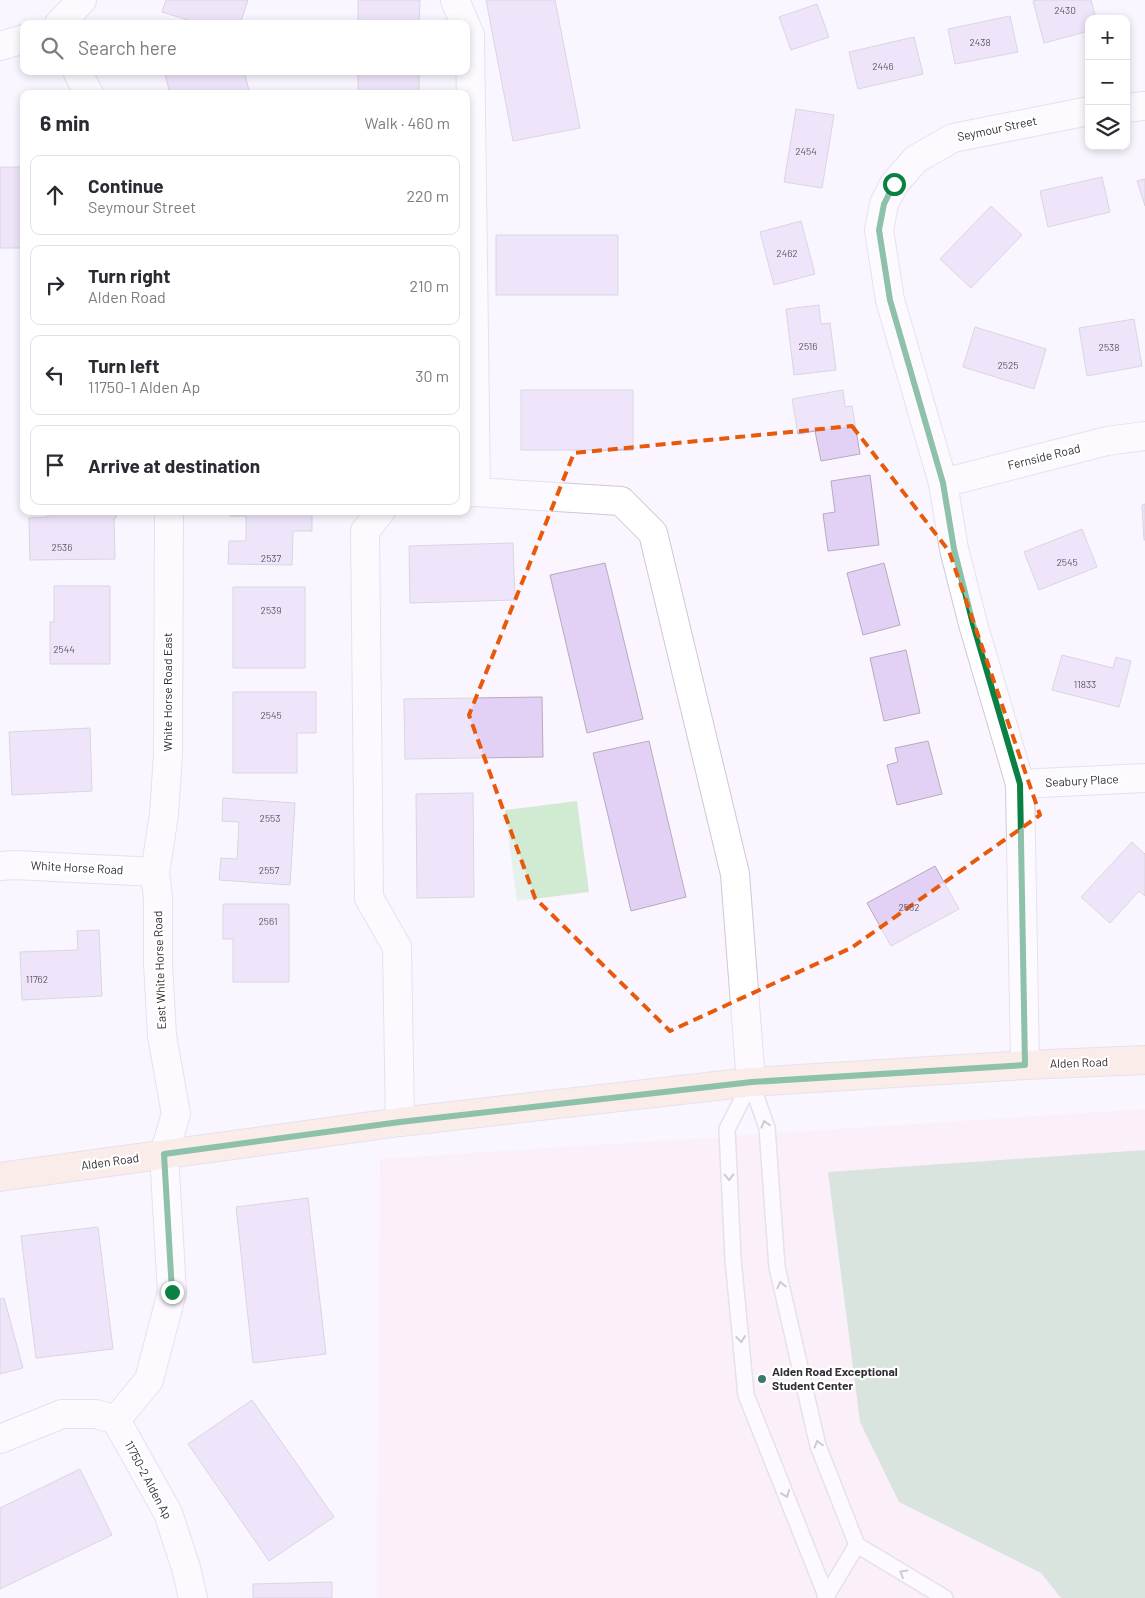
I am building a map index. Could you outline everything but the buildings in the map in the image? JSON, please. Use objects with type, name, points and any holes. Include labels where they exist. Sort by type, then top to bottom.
[{"type":"street","points":[[63,20],[82,0]]},
{"type":"street","points":[[455,0],[464,20]]},
{"type":"street","points":[[470,35],[471,492],[622,501],[653,533],[735,874],[752,1082]]},
{"type":"street","points":[[0,46],[20,40]]},
{"type":"street","points":[[79,75],[87,90]]},
{"type":"street","points":[[1130,108],[1145,106]]},
{"type":"street","name":"Seymour Street","points":[[1025,1065],[1020,784],[973,624],[954,549],[943,483],[890,300],[879,230],[884,204],[894,184],[916,159],[953,138],[1085,112]]},
{"type":"street","name":"Fernside Road","points":[[943,483],[1107,441],[1145,436]]},
{"type":"street","name":"White Horse Road East","points":[[155,872],[164,814],[168,754],[169,515]]},
{"type":"street","points":[[379,515],[365,532],[369,898],[397,947],[400,1122]]},
{"type":"street","name":"Seabury Place","points":[[1020,784],[1145,778]]},
{"type":"street","name":"White Horse Road","points":[[0,866],[15,865],[155,872]]},
{"type":"street","name":"East White Horse Road","points":[[155,872],[158,899],[158,963],[162,1036],[176,1114],[164,1154]]},
{"type":"street","name":"Alden Road","points":[[0,1178],[400,1122],[752,1082],[1025,1065],[1145,1060]]},
{"type":"street","points":[[0,1439],[62,1414],[96,1414],[116,1420],[150,1380],[172,1292],[164,1154]]},
{"type":"street","name":"11750-2 Alden Ap","points":[[116,1420],[168,1513],[186,1568],[193,1598]]},
{"type":"lane","points":[[752,1082],[767,1128],[777,1267],[818,1446],[858,1545],[945,1598]]},
{"type":"lane","points":[[752,1082],[727,1129],[733,1260],[746,1394],[826,1598]]},
{"type":"lane","points":[[826,1598],[858,1545]]},
{"type":"highlighted area","points":[[852,426],[949,551],[1040,815],[851,948],[670,1031],[535,898],[469,715],[574,453]]},
{"type":"shaded area","name":"Alden Road Exceptional Student Center","points":[[1145,1109],[1145,1598],[377,1598],[380,1159]]},
{"type":"green space","points":[[577,801],[589,892],[517,901],[505,810]]},
{"type":"green space","points":[[1145,1150],[1145,1598],[1061,1598],[1041,1573],[899,1502],[860,1422],[828,1172]]},
{"type":"place","name":"Alden Road Exceptional Student Center","points":[[762,1379]]},
{"type":"route","points":[[172,1292],[164,1154],[400,1122],[752,1082],[1025,1065],[1020,784],[973,624],[954,549],[943,483],[890,300],[879,230],[884,204],[894,184]]}]
